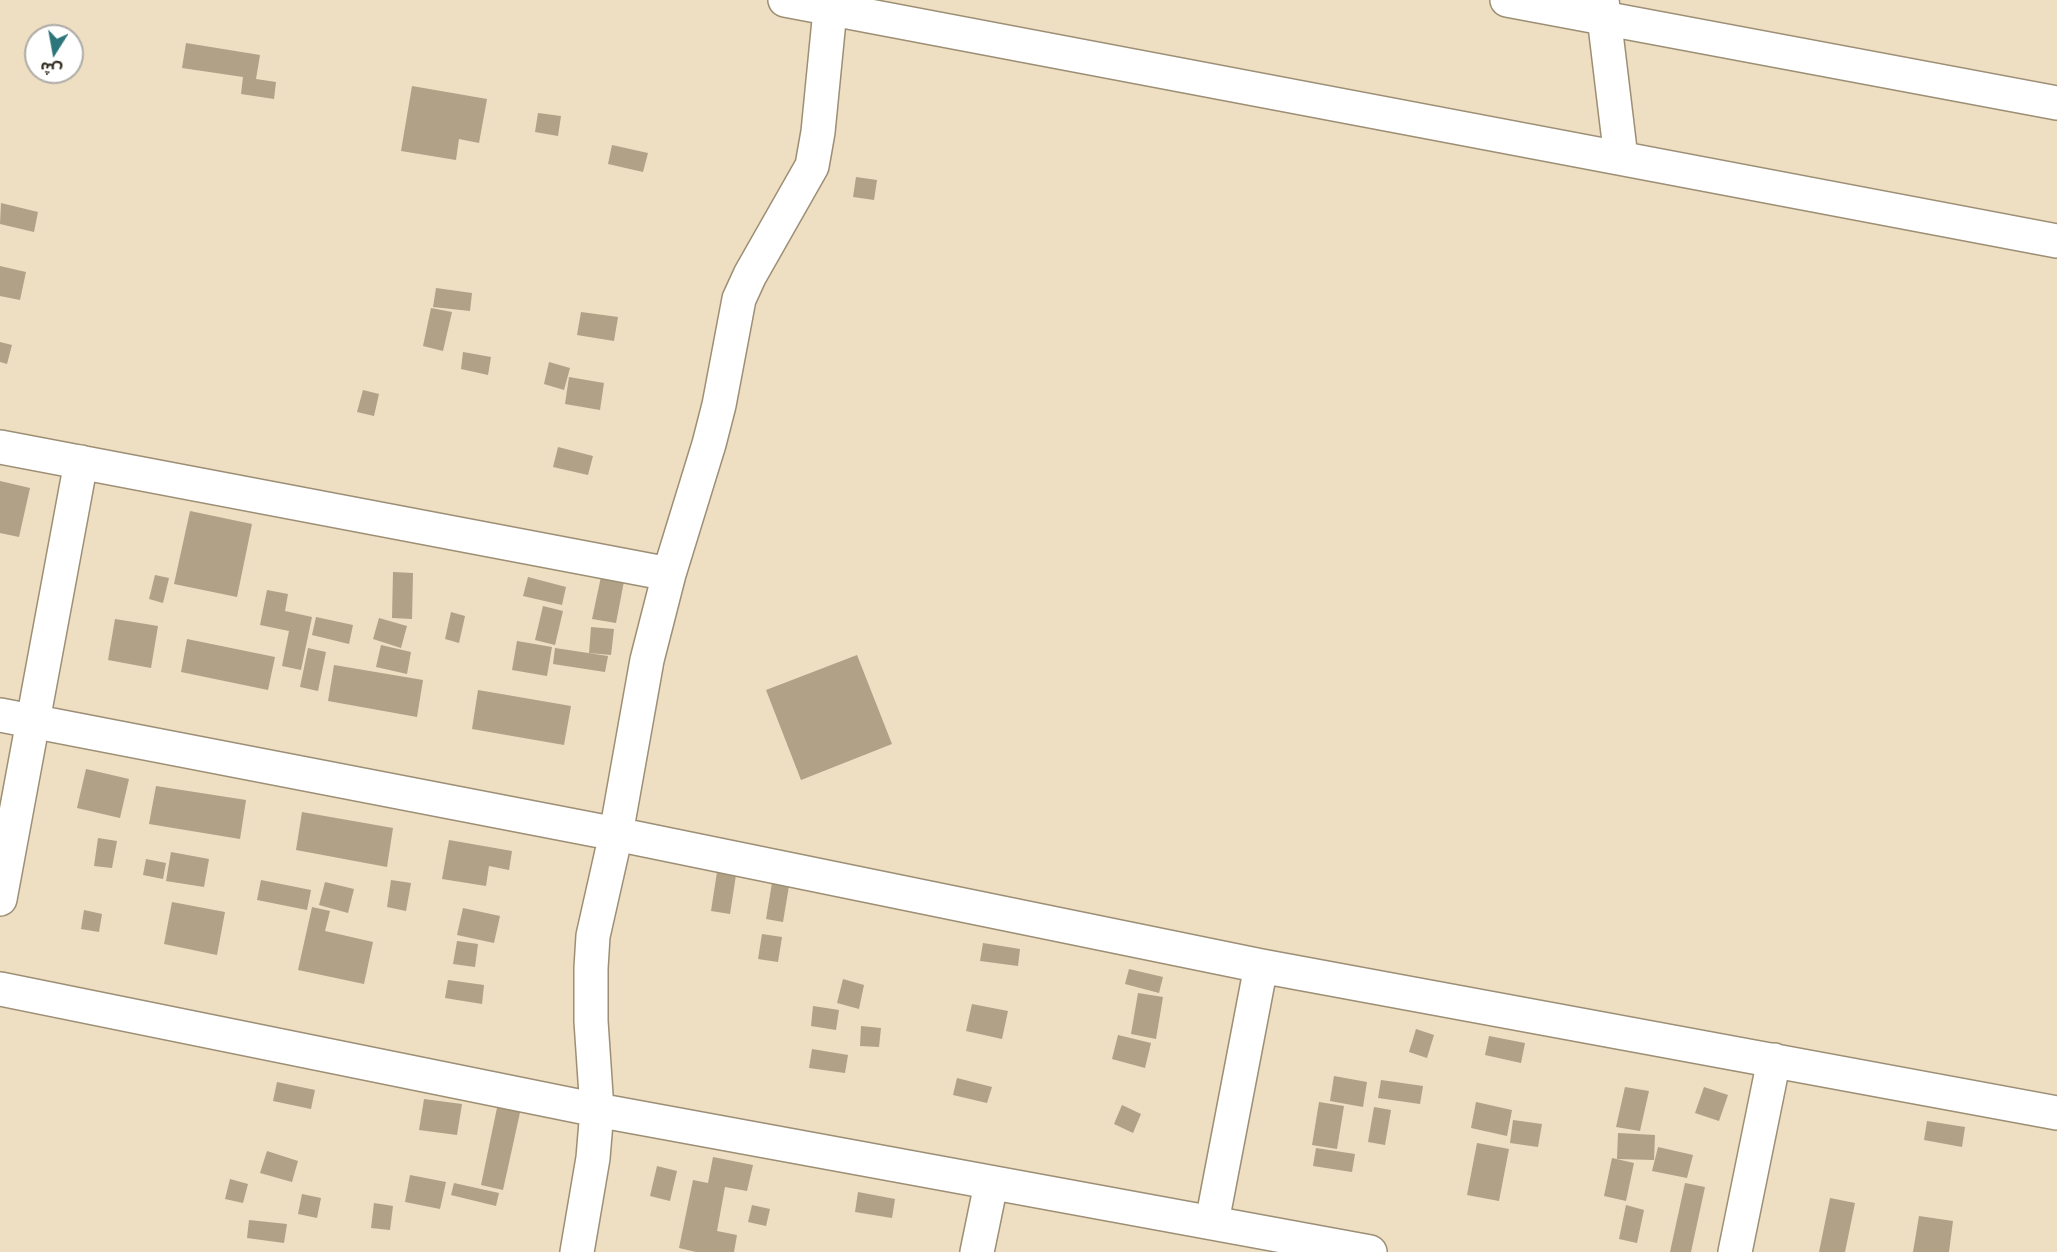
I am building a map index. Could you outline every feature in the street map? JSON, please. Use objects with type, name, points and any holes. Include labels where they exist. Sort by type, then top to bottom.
[{"type":"street","points":[[785,0],[831,4],[2057,241]]},
{"type":"street","points":[[1508,0],[1603,10],[2057,103]]},
{"type":"street","points":[[577,1252],[594,1158],[597,1110],[591,1021],[593,936],[616,834],[647,660],[669,573],[719,405],[739,299],[750,275],[812,166],[818,132],[831,4]]},
{"type":"street","points":[[1603,10],[1621,158]]},
{"type":"street","points":[[0,447],[669,573]]},
{"type":"street","points":[[0,899],[81,462]]},
{"type":"street","points":[[0,715],[616,834],[1261,966],[2057,1113]]},
{"type":"street","points":[[1212,1222],[1261,966]]},
{"type":"street","points":[[0,989],[597,1110],[1370,1252]]},
{"type":"street","points":[[1735,1252],[1774,1060]]},
{"type":"street","points":[[977,1252],[991,1184]]},
{"type":"building","points":[[186,43],[260,55],[256,79],[276,82],[274,99],[241,94],[243,77],[182,68]]},
{"type":"building","points":[[412,86],[487,99],[479,143],[459,139],[456,160],[401,151]]},
{"type":"building","points":[[538,113],[561,116],[558,136],[535,132]]},
{"type":"building","points":[[612,145],[648,153],[643,172],[608,164]]},
{"type":"building","points":[[856,177],[877,180],[874,200],[853,197]]},
{"type":"building","points":[[1,203],[38,212],[34,232],[0,224]]},
{"type":"building","points":[[0,266],[26,272],[20,300],[0,296]]},
{"type":"building","points":[[436,288],[472,293],[470,311],[433,307]]},
{"type":"building","points":[[431,308],[452,312],[443,351],[423,346]]},
{"type":"building","points":[[581,312],[618,317],[614,341],[577,335]]},
{"type":"building","points":[[0,342],[12,345],[7,364],[0,362]]},
{"type":"building","points":[[463,352],[491,357],[488,375],[461,369]]},
{"type":"building","points":[[549,362],[570,368],[564,390],[544,384]]},
{"type":"building","points":[[569,377],[604,383],[600,410],[565,404]]},
{"type":"building","points":[[363,390],[379,394],[374,416],[357,412]]},
{"type":"building","points":[[558,447],[593,456],[588,475],[553,467]]},
{"type":"building","points":[[0,481],[30,488],[19,537],[0,533]]},
{"type":"building","points":[[190,511],[252,524],[237,597],[174,584]]},
{"type":"building","points":[[393,572],[413,573],[412,619],[392,618]]},
{"type":"building","points":[[602,572],[625,576],[616,623],[592,619]]},
{"type":"building","points":[[155,575],[169,578],[163,603],[149,599]]},
{"type":"building","points":[[528,577],[566,587],[562,605],[523,596]]},
{"type":"building","points":[[267,590],[288,594],[285,611],[312,617],[301,670],[282,666],[289,631],[260,625]]},
{"type":"building","points":[[543,606],[563,611],[555,645],[535,640]]},
{"type":"building","points":[[451,612],[465,616],[459,643],[445,639]]},
{"type":"building","points":[[316,617],[353,625],[349,644],[312,635]]},
{"type":"building","points":[[379,618],[407,626],[401,648],[373,639]]},
{"type":"building","points":[[115,619],[158,626],[151,668],[108,660]]},
{"type":"building","points":[[591,627],[614,629],[611,655],[589,653]]},
{"type":"building","points":[[187,639],[275,657],[268,690],[181,672]]},
{"type":"building","points":[[517,641],[552,647],[547,676],[512,670]]},
{"type":"building","points":[[381,645],[411,652],[407,674],[376,667]]},
{"type":"building","points":[[308,648],[326,652],[318,691],[300,687]]},
{"type":"building","points":[[555,648],[608,656],[605,672],[553,664]]},
{"type":"building","points":[[857,655],[892,744],[801,780],[766,690]]},
{"type":"building","points":[[334,665],[423,680],[417,717],[328,701]]},
{"type":"building","points":[[478,690],[571,706],[564,745],[472,729]]},
{"type":"building","points":[[86,769],[129,779],[120,818],[77,808]]},
{"type":"building","points":[[156,786],[246,800],[240,839],[149,824]]},
{"type":"building","points":[[302,812],[393,828],[387,867],[296,850]]},
{"type":"building","points":[[98,838],[117,841],[112,868],[94,866]]},
{"type":"building","points":[[449,840],[512,851],[509,870],[489,866],[486,886],[442,879]]},
{"type":"building","points":[[171,852],[209,859],[204,887],[166,881]]},
{"type":"building","points":[[146,859],[166,863],[163,879],[143,875]]},
{"type":"building","points":[[717,872],[736,875],[730,914],[711,911]]},
{"type":"building","points":[[261,880],[311,890],[307,910],[257,900]]},
{"type":"building","points":[[391,880],[411,883],[406,911],[387,907]]},
{"type":"building","points":[[325,882],[354,889],[348,913],[319,905]]},
{"type":"building","points":[[772,883],[789,886],[783,922],[766,919]]},
{"type":"building","points":[[172,902],[225,912],[217,955],[164,944]]},
{"type":"building","points":[[312,907],[330,911],[325,931],[373,942],[364,984],[298,970]]},
{"type":"building","points":[[463,908],[500,916],[494,943],[457,935]]},
{"type":"building","points":[[84,910],[102,914],[99,932],[81,929]]},
{"type":"building","points":[[762,934],[782,937],[778,962],[758,959]]},
{"type":"building","points":[[457,941],[478,944],[475,967],[453,964]]},
{"type":"building","points":[[983,943],[1020,949],[1018,966],[980,961]]},
{"type":"building","points":[[1129,969],[1163,977],[1159,993],[1125,984]]},
{"type":"building","points":[[843,979],[864,985],[859,1009],[837,1003]]},
{"type":"building","points":[[448,980],[484,985],[482,1004],[445,998]]},
{"type":"building","points":[[1138,993],[1163,997],[1156,1039],[1131,1034]]},
{"type":"building","points":[[972,1004],[1008,1011],[1002,1039],[966,1031]]},
{"type":"building","points":[[813,1006],[839,1010],[836,1030],[811,1026]]},
{"type":"building","points":[[861,1026],[881,1028],[879,1047],[860,1046]]},
{"type":"building","points":[[1416,1029],[1434,1035],[1427,1058],[1409,1052]]},
{"type":"building","points":[[1118,1035],[1151,1043],[1145,1068],[1112,1059]]},
{"type":"building","points":[[1489,1036],[1525,1043],[1521,1063],[1485,1055]]},
{"type":"building","points":[[812,1049],[848,1055],[845,1073],[809,1068]]},
{"type":"building","points":[[1334,1076],[1367,1082],[1363,1107],[1330,1101]]},
{"type":"building","points":[[957,1078],[992,1087],[987,1103],[953,1095]]},
{"type":"building","points":[[1381,1080],[1423,1086],[1420,1104],[1378,1098]]},
{"type":"building","points":[[277,1082],[315,1090],[311,1109],[273,1101]]},
{"type":"building","points":[[1625,1087],[1649,1091],[1640,1131],[1616,1127]]},
{"type":"building","points":[[1704,1087],[1728,1095],[1719,1121],[1695,1113]]},
{"type":"building","points":[[424,1099],[462,1104],[457,1135],[419,1130]]},
{"type":"building","points":[[1319,1102],[1344,1106],[1337,1149],[1312,1145]]},
{"type":"building","points":[[1476,1102],[1512,1110],[1507,1136],[1471,1128]]},
{"type":"building","points":[[498,1103],[521,1108],[503,1190],[481,1185]]},
{"type":"building","points":[[1122,1105],[1141,1114],[1133,1133],[1114,1124]]},
{"type":"building","points":[[1374,1107],[1391,1110],[1385,1145],[1368,1142]]},
{"type":"building","points":[[1513,1120],[1542,1124],[1538,1147],[1510,1143]]},
{"type":"building","points":[[1927,1121],[1965,1127],[1962,1147],[1924,1140]]},
{"type":"building","points":[[1618,1133],[1655,1135],[1654,1160],[1617,1159]]},
{"type":"building","points":[[1477,1143],[1509,1149],[1499,1201],[1467,1195]]},
{"type":"building","points":[[1658,1147],[1693,1155],[1687,1178],[1652,1171]]},
{"type":"building","points":[[1316,1148],[1355,1154],[1352,1172],[1313,1166]]},
{"type":"building","points":[[267,1151],[298,1161],[292,1182],[260,1173]]},
{"type":"building","points":[[713,1157],[753,1165],[747,1191],[725,1187],[717,1231],[737,1235],[734,1252],[696,1252],[679,1248],[693,1180],[708,1183]]},
{"type":"building","points":[[1612,1158],[1634,1163],[1626,1201],[1604,1196]]},
{"type":"building","points":[[657,1166],[677,1171],[670,1201],[650,1196]]},
{"type":"building","points":[[410,1175],[446,1182],[440,1209],[405,1202]]},
{"type":"building","points":[[230,1179],[248,1184],[243,1203],[225,1199]]},
{"type":"building","points":[[454,1183],[499,1193],[496,1206],[451,1195]]},
{"type":"building","points":[[1685,1183],[1705,1187],[1691,1252],[1670,1252]]},
{"type":"building","points":[[858,1192],[895,1199],[892,1218],[855,1212]]},
{"type":"building","points":[[302,1194],[321,1198],[317,1218],[298,1214]]},
{"type":"building","points":[[1830,1198],[1855,1203],[1845,1252],[1819,1252]]},
{"type":"building","points":[[374,1203],[393,1206],[390,1230],[371,1228]]},
{"type":"building","points":[[752,1205],[770,1209],[766,1226],[748,1222]]},
{"type":"building","points":[[1626,1205],[1644,1210],[1637,1243],[1619,1239]]},
{"type":"building","points":[[1919,1216],[1953,1221],[1949,1252],[1913,1252]]},
{"type":"building","points":[[249,1220],[287,1224],[284,1243],[247,1238]]}]
